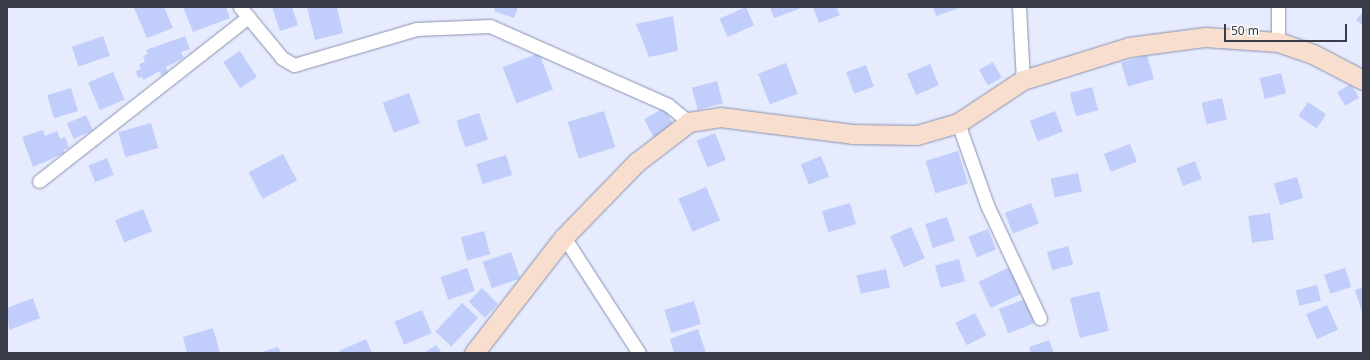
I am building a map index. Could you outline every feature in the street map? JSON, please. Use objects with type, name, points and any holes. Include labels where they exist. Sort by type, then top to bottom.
[{"type":"main road","points":[[474,353],[564,237],[637,162],[689,122],[720,117],[852,134],[917,135],[958,123],[1023,80],[1129,47],[1205,37],[1278,42],[1313,54],[1363,80]]},
{"type":"street","points":[[1019,7],[1023,80]]},
{"type":"street","points":[[1278,7],[1278,42]]},
{"type":"street","points":[[40,180],[244,12],[282,58],[294,65],[416,29],[490,26],[668,105],[689,122]]},
{"type":"street","points":[[958,123],[987,205],[1040,318]]},
{"type":"street","points":[[564,237],[639,353]]},
{"type":"building","points":[[164,7],[173,28],[147,38],[134,8]]},
{"type":"building","points":[[183,7],[226,7],[230,18],[193,32]]},
{"type":"building","points":[[272,7],[292,7],[298,25],[280,31]]},
{"type":"building","points":[[307,7],[337,7],[343,33],[315,40]]},
{"type":"building","points":[[495,7],[518,7],[514,18],[494,11]]},
{"type":"building","points":[[746,7],[754,25],[728,37],[720,19]]},
{"type":"building","points":[[770,7],[799,7],[799,9],[774,18]]},
{"type":"building","points":[[813,7],[836,7],[840,15],[819,23]]},
{"type":"building","points":[[933,7],[956,7],[957,9],[936,16]]},
{"type":"building","points":[[1363,12],[1363,25],[1356,20]]},
{"type":"building","points":[[673,16],[678,51],[649,57],[636,24]]},
{"type":"building","points":[[103,36],[110,56],[79,67],[72,47]]},
{"type":"building","points":[[185,36],[190,49],[181,52],[184,58],[166,67],[168,73],[161,75],[160,71],[143,80],[142,77],[138,78],[136,71],[141,69],[139,64],[145,62],[143,56],[148,54],[146,50]]},
{"type":"building","points":[[240,51],[257,77],[240,88],[223,62]]},
{"type":"building","points":[[539,53],[553,89],[517,103],[503,67]]},
{"type":"building","points":[[1147,55],[1154,79],[1128,86],[1121,62]]},
{"type":"building","points":[[993,62],[1002,78],[988,86],[979,70]]},
{"type":"building","points":[[786,63],[798,94],[770,105],[758,74]]},
{"type":"building","points":[[930,64],[939,85],[916,95],[907,74]]},
{"type":"building","points":[[866,65],[874,87],[854,94],[846,72]]},
{"type":"building","points":[[113,72],[125,100],[100,110],[88,83]]},
{"type":"building","points":[[1281,73],[1286,93],[1265,99],[1260,78]]},
{"type":"building","points":[[717,81],[723,103],[698,110],[692,88]]},
{"type":"building","points":[[1351,84],[1359,98],[1345,106],[1337,92]]},
{"type":"building","points":[[1092,87],[1098,110],[1076,116],[1070,93]]},
{"type":"building","points":[[71,88],[78,111],[54,118],[47,95]]},
{"type":"building","points":[[409,93],[420,123],[394,133],[383,103]]},
{"type":"building","points":[[1222,98],[1227,119],[1206,124],[1202,103]]},
{"type":"building","points":[[1308,102],[1326,114],[1317,128],[1298,116]]},
{"type":"building","points":[[664,108],[674,126],[654,138],[644,119]]},
{"type":"building","points":[[604,111],[615,147],[579,158],[568,122]]},
{"type":"building","points":[[1055,111],[1063,132],[1038,141],[1030,121]]},
{"type":"building","points":[[479,113],[488,139],[465,147],[456,121]]},
{"type":"building","points":[[86,115],[93,131],[74,139],[67,124]]},
{"type":"building","points":[[151,123],[158,148],[125,157],[118,132]]},
{"type":"building","points":[[43,130],[45,136],[57,131],[60,139],[65,137],[69,148],[63,150],[65,153],[33,167],[22,137]]},
{"type":"building","points":[[715,133],[726,160],[707,167],[696,140]]},
{"type":"building","points":[[1130,144],[1137,162],[1111,172],[1104,154]]},
{"type":"building","points":[[958,151],[968,184],[935,193],[925,161]]},
{"type":"building","points":[[283,154],[297,180],[263,199],[249,172]]},
{"type":"building","points":[[506,155],[512,175],[482,184],[476,164]]},
{"type":"building","points":[[821,156],[829,176],[809,185],[801,164]]},
{"type":"building","points":[[107,158],[114,175],[95,182],[88,165]]},
{"type":"building","points":[[1195,161],[1202,179],[1183,186],[1176,168]]},
{"type":"building","points":[[1078,173],[1082,192],[1055,197],[1051,179]]},
{"type":"building","points":[[1297,177],[1303,198],[1280,205],[1274,184]]},
{"type":"building","points":[[706,187],[720,220],[692,232],[678,199]]},
{"type":"building","points":[[850,203],[856,224],[828,232],[822,211]]},
{"type":"building","points":[[1031,203],[1039,224],[1013,234],[1005,213]]},
{"type":"building","points":[[143,209],[152,231],[124,242],[115,220]]},
{"type":"building","points":[[1270,213],[1274,240],[1252,243],[1248,216]]},
{"type":"building","points":[[947,217],[955,241],[933,248],[925,224]]},
{"type":"building","points":[[911,227],[925,258],[904,267],[890,236]]},
{"type":"building","points":[[988,229],[996,249],[977,257],[969,237]]},
{"type":"building","points":[[484,231],[490,254],[467,260],[461,237]]},
{"type":"building","points":[[1068,246],[1073,264],[1052,270],[1047,252]]},
{"type":"building","points":[[511,252],[520,278],[492,288],[483,262]]},
{"type":"building","points":[[959,259],[965,281],[941,288],[935,265]]},
{"type":"building","points":[[1012,266],[1024,292],[991,308],[978,282]]},
{"type":"building","points":[[467,268],[475,291],[448,300],[441,277]]},
{"type":"building","points":[[1345,268],[1351,287],[1330,294],[1324,275]]},
{"type":"building","points":[[886,269],[890,288],[861,294],[857,275]]},
{"type":"building","points":[[1317,285],[1321,301],[1300,306],[1296,290]]},
{"type":"building","points":[[1363,287],[1363,315],[1355,290]]},
{"type":"building","points":[[482,288],[498,304],[485,318],[469,301]]},
{"type":"building","points":[[1099,291],[1109,331],[1080,338],[1070,298]]},
{"type":"building","points":[[33,298],[40,318],[9,330],[7,308]]},
{"type":"building","points":[[1025,299],[1034,323],[1008,333],[999,309]]},
{"type":"building","points":[[694,301],[701,324],[671,333],[664,310]]},
{"type":"building","points":[[462,303],[478,318],[451,347],[435,332]]},
{"type":"building","points":[[1327,305],[1338,330],[1317,339],[1306,314]]},
{"type":"building","points":[[422,310],[432,333],[404,345],[394,322]]},
{"type":"building","points":[[975,313],[986,335],[967,345],[955,323]]},
{"type":"building","points":[[213,328],[220,353],[187,353],[183,337]]},
{"type":"building","points":[[698,329],[706,353],[674,353],[670,339]]},
{"type":"building","points":[[366,339],[372,353],[340,353],[339,351]]},
{"type":"building","points":[[1049,340],[1054,353],[1031,353],[1029,347]]},
{"type":"building","points":[[436,345],[442,353],[424,353]]},
{"type":"building","points":[[278,347],[281,353],[259,353]]}]
